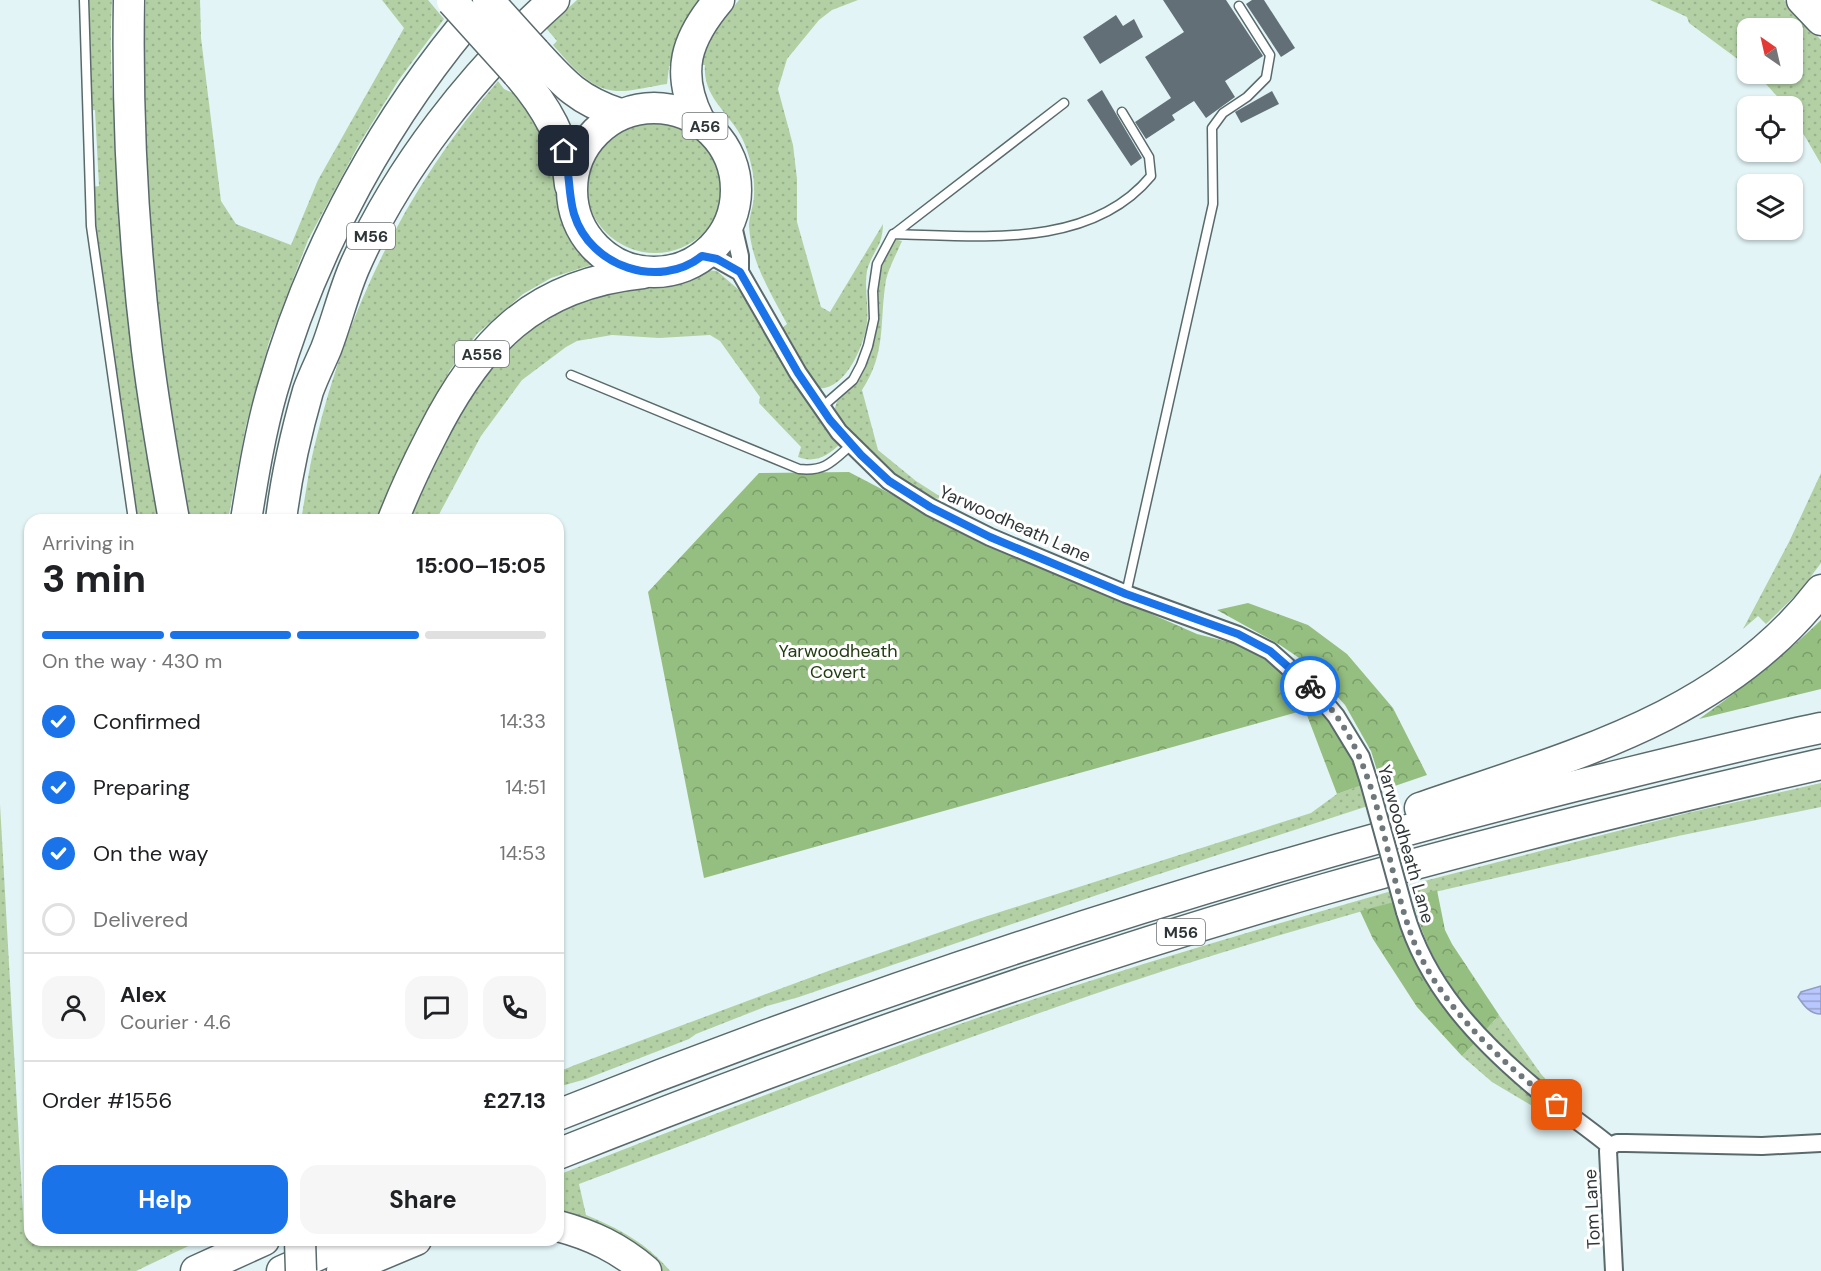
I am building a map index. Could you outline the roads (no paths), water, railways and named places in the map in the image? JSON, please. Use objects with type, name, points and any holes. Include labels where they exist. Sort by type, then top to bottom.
[{"type":"highway","points":[[129,0],[128,72],[139,270],[149,361],[173,514]]},
{"type":"highway","name":"A56","points":[[487,0],[526,63],[540,101],[556,129],[569,170],[571,191],[574,215],[585,237],[601,254],[622,267],[646,272],[671,271],[695,261],[715,245],[731,217],[735,203],[736,179],[729,156],[717,136],[699,120],[686,113],[658,108],[620,114],[600,128],[584,147],[575,165],[571,191]]},
{"type":"highway","name":"M56","points":[[247,514],[257,454],[272,392],[293,325],[322,255],[361,178],[395,121],[438,60],[487,0]]},
{"type":"highway","name":"M56","points":[[282,514],[309,390],[354,268],[390,199],[427,142],[471,86],[554,0]]},
{"type":"highway","points":[[699,120],[689,100],[685,79],[687,56],[699,27],[719,0]]},
{"type":"highway","points":[[1802,0],[1821,20]]},
{"type":"highway","name":"A56","points":[[451,1],[526,63],[586,101],[620,114]]},
{"type":"highway","name":"A556","points":[[396,514],[416,466],[463,378],[484,351],[507,328],[558,294],[614,275],[646,272]]},
{"type":"highway","points":[[1218,884],[1383,821],[1607,742],[1669,714],[1746,667],[1774,642],[1821,590]]},
{"type":"highway","name":"M56","points":[[564,1113],[881,994],[1218,884],[1417,826],[1821,728]]},
{"type":"highway","name":"M56","points":[[564,1152],[754,1077],[892,1028],[1032,980],[1224,919],[1504,840],[1821,764]]},
{"type":"highway","points":[[564,1228],[604,1242],[627,1255],[646,1271]]},
{"type":"highway","points":[[196,1271],[251,1246]]},
{"type":"highway","points":[[278,1246],[280,1271],[338,1246]]},
{"type":"highway","points":[[300,1246],[301,1271]]},
{"type":"highway","points":[[320,1246],[321,1271]]},
{"type":"highway","points":[[342,1271],[402,1246]]},
{"type":"street","name":"Yarwoodheath Lane","points":[[731,217],[740,256],[740,272],[798,373],[839,432],[889,481],[930,507],[990,537],[1126,594],[1238,634],[1270,651],[1315,691],[1336,716],[1360,757],[1413,938],[1435,981],[1477,1034],[1534,1088],[1610,1146]]},
{"type":"street","points":[[702,256],[717,259],[740,272]]},
{"type":"street","points":[[1610,1146],[1617,1143],[1762,1146],[1821,1143]]},
{"type":"street","name":"Tom Lane","points":[[1610,1146],[1608,1151],[1614,1271]]},
{"type":"lane","points":[[84,0],[91,226],[132,514]]},
{"type":"lane","points":[[1126,594],[1213,204],[1212,128],[1223,113],[1247,97],[1266,78],[1270,54],[1239,6]]},
{"type":"lane","points":[[822,407],[853,380],[861,365],[868,346],[873,319],[873,291],[877,264],[894,234],[1064,103]]},
{"type":"lane","points":[[894,234],[1004,236],[1046,232],[1083,223],[1116,206],[1139,191],[1151,176],[1149,157],[1122,112]]},
{"type":"lane","points":[[571,375],[799,469],[812,470],[824,467],[833,462],[851,444]]},
{"type":"water","points":[[1821,986],[1821,1014],[1817,1014],[1810,1011],[1798,997],[1801,992]]},
{"type":"park label","name":"Yarwoodheath Covert","points":[[838,661]]}]
